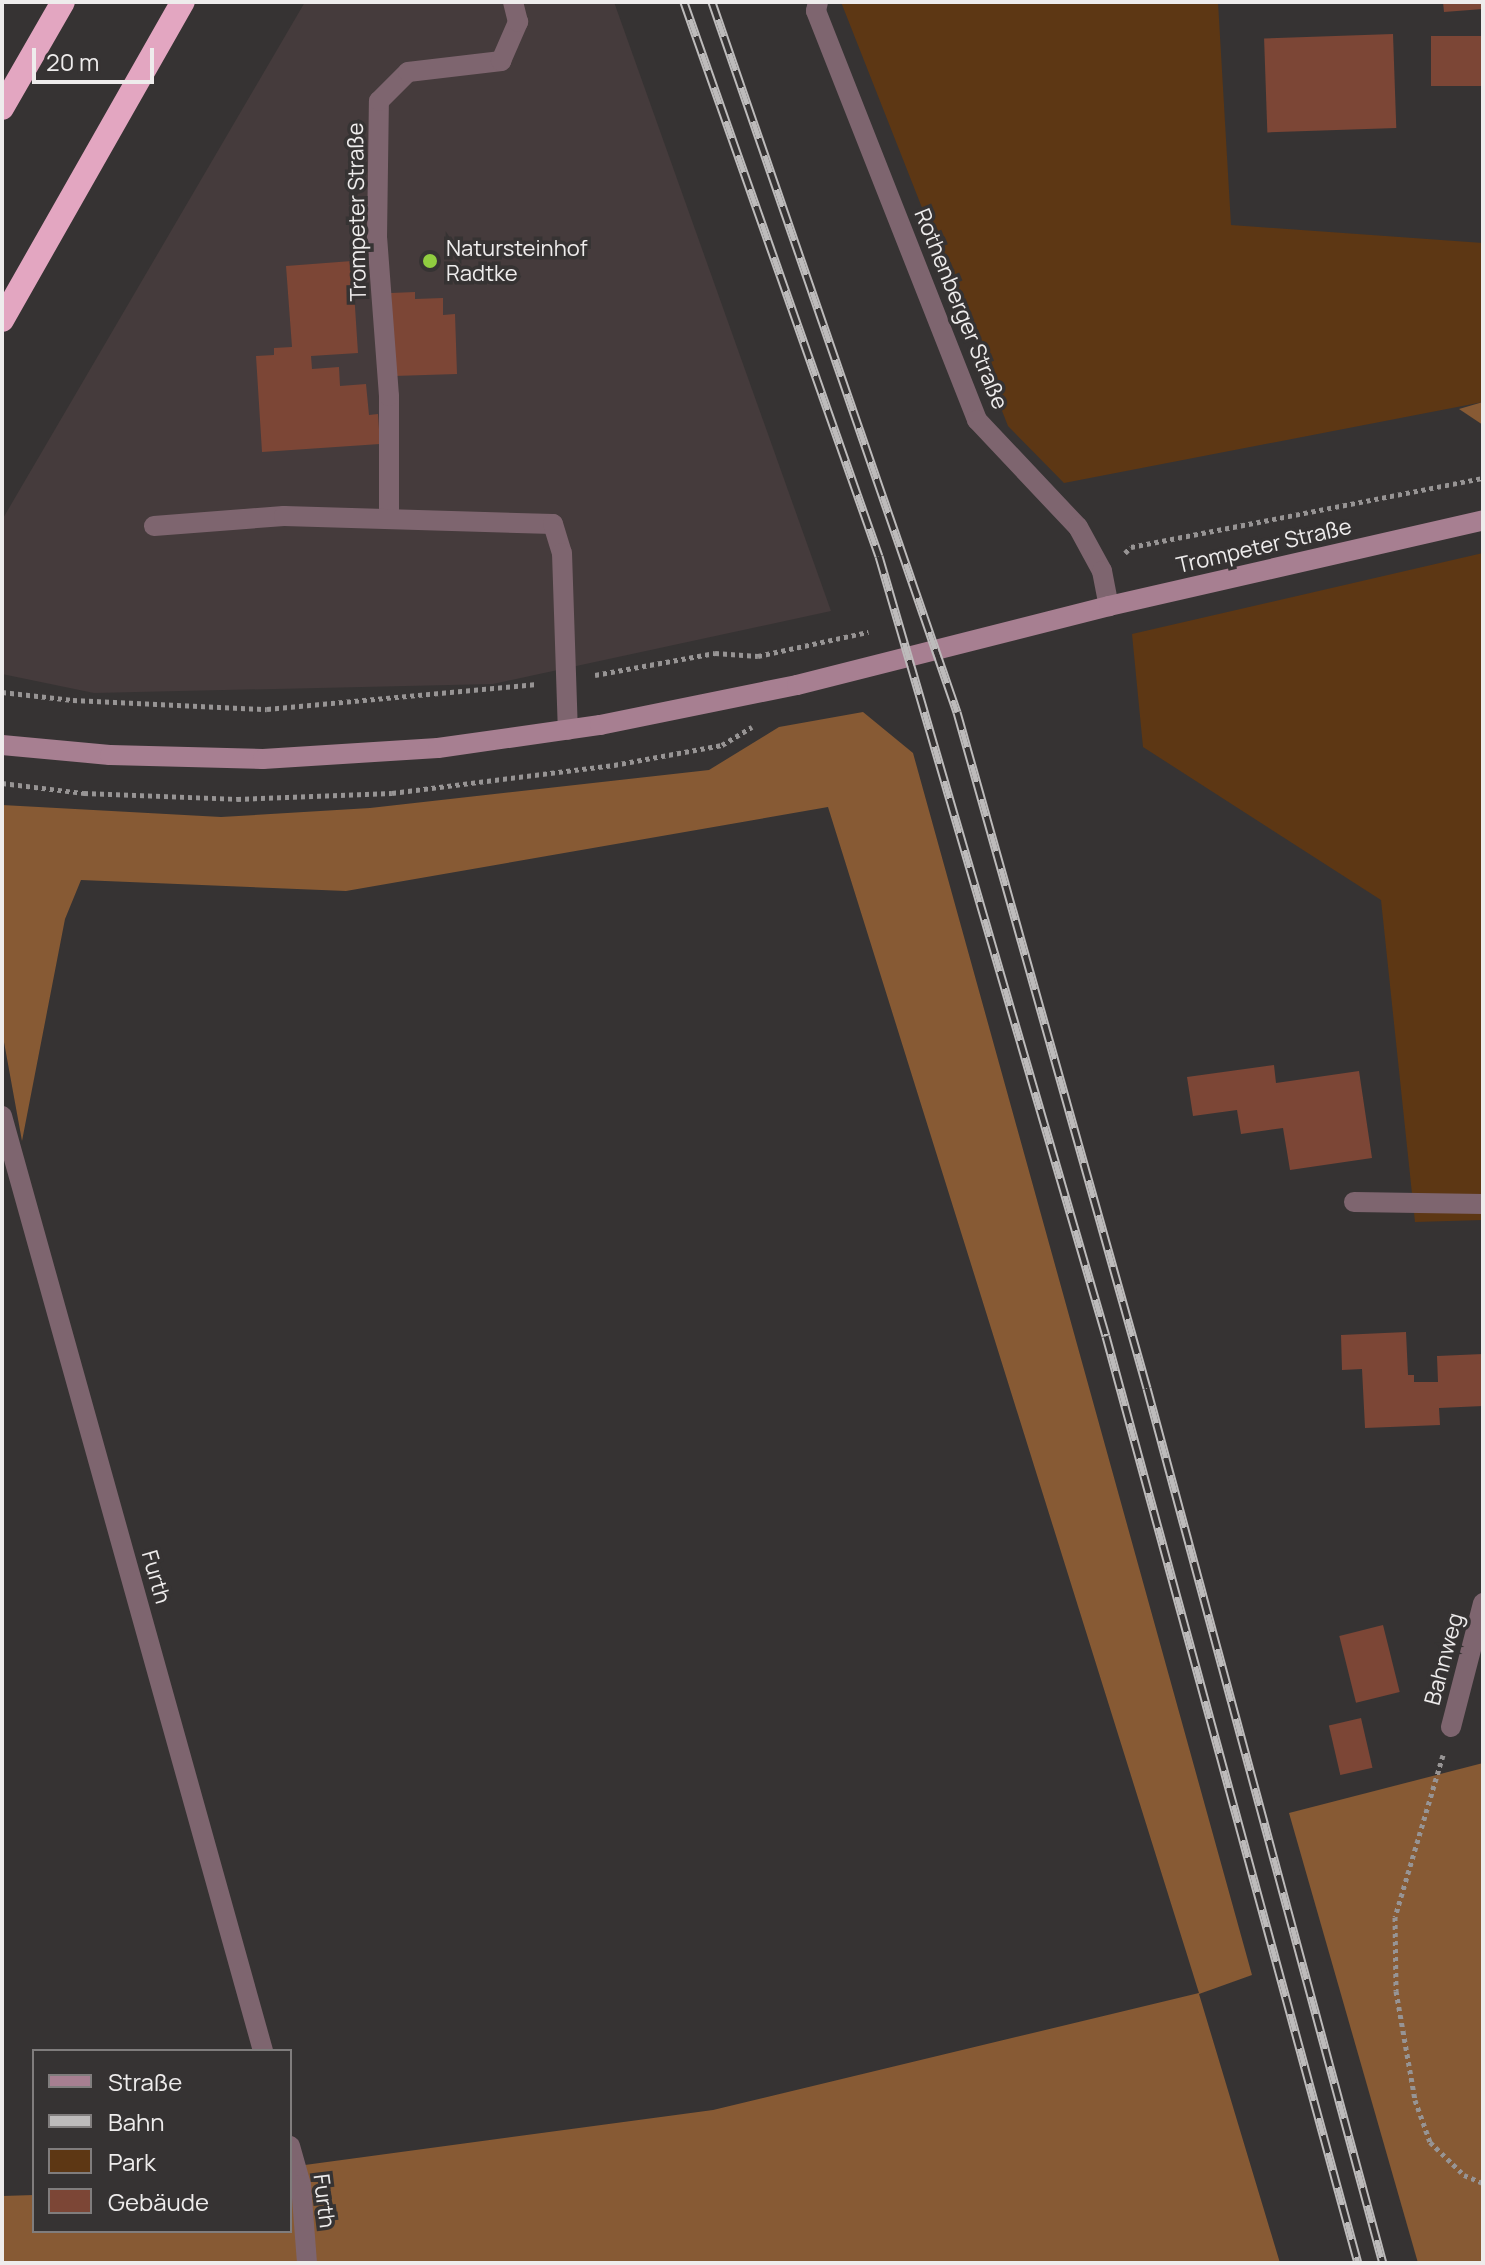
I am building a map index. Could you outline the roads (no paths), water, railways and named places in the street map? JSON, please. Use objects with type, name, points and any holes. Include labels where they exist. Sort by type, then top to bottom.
[{"type":"highway","points":[[2,108],[63,2]]},
{"type":"highway","points":[[2,320],[183,2]]},
{"type":"main road","name":"Trompeter Straße","points":[[2,745],[110,755],[263,759],[438,748],[568,730],[797,685],[1109,606],[1483,520]]},
{"type":"street","name":"Trompeter Straße","points":[[389,519],[389,396],[377,238],[379,101],[408,72],[501,61],[518,22],[513,2]]},
{"type":"street","name":"Rothenberger Straße","points":[[818,2],[816,11],[977,420],[1078,527],[1102,571],[1109,606]]},
{"type":"street","points":[[154,526],[284,516],[553,524],[562,553],[568,730]]},
{"type":"street","name":"Furth","points":[[2,1116],[262,2049]]},
{"type":"street","points":[[1354,1202],[1483,1204]]},
{"type":"street","name":"Bahnweg","points":[[1451,1727],[1483,1603]]},
{"type":"street","name":"Furth","points":[[292,2153],[301,2185],[307,2263]]},
{"type":"railway","points":[[684,2],[879,556],[1106,1336],[1358,2263]]},
{"type":"railway","points":[[712,2],[957,712],[1147,1388],[1383,2263]]},
{"type":"place","name":"Natursteinhof Radtke","points":[[430,261]]}]
